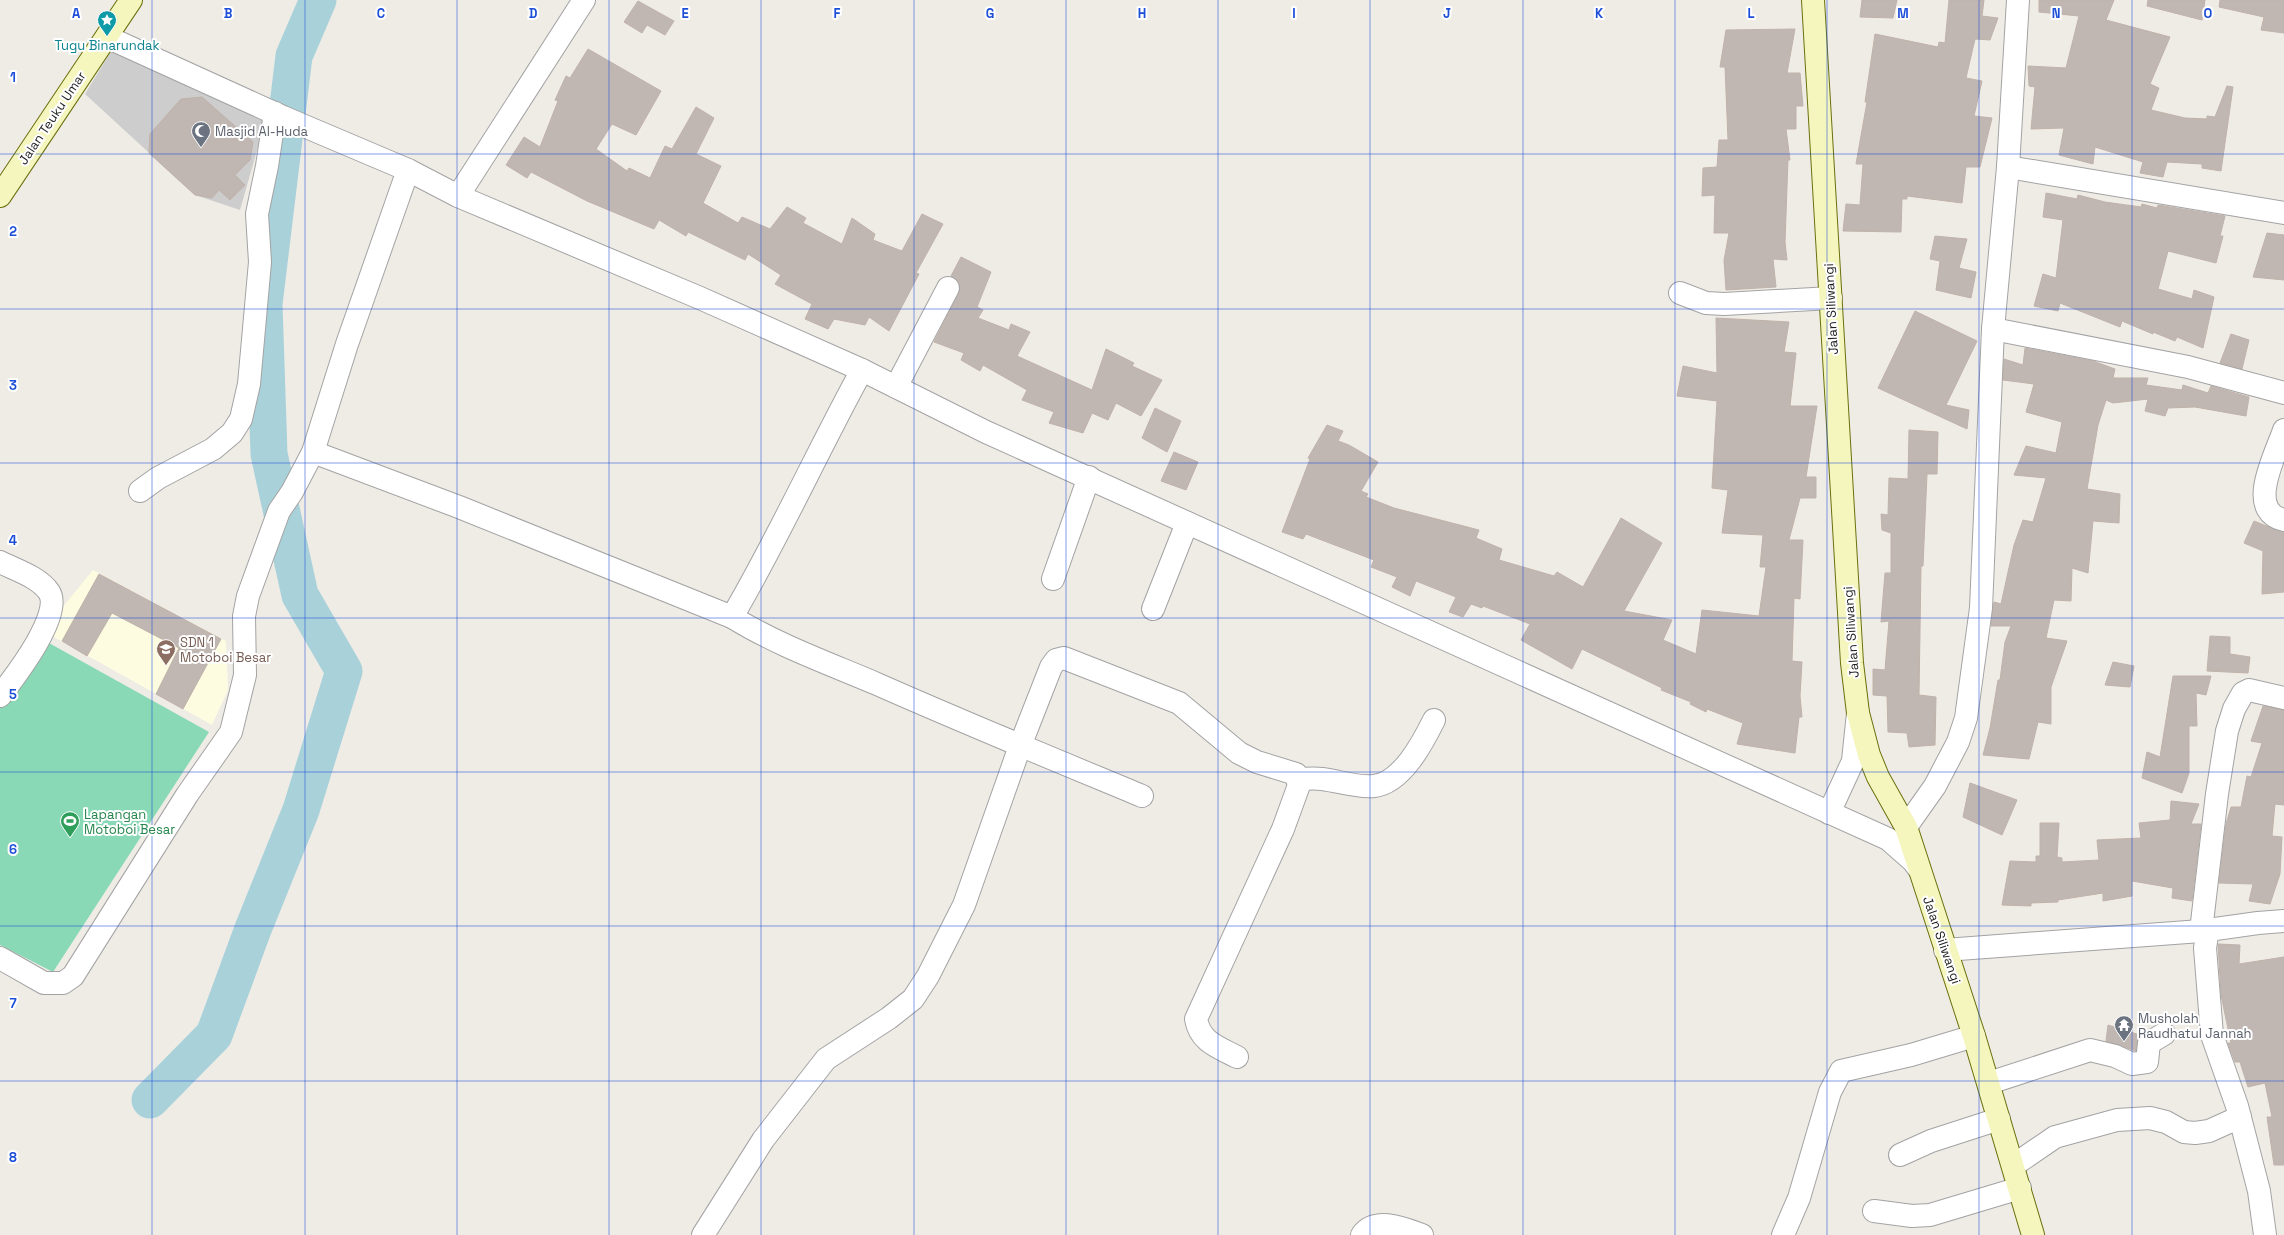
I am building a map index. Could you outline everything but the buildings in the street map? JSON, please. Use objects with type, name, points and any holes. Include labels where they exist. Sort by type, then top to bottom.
[{"type":"main road","name":"Jalan Teuku Umar","points":[[0,196],[131,0]]},
{"type":"main road","name":"Jalan Siliwangi","points":[[1813,0],[1852,664],[1858,713],[1862,733],[1878,777],[1906,827],[1930,907],[1943,942],[1989,1083],[2014,1165],[2031,1234]]},
{"type":"street","points":[[458,196],[584,0]]},
{"type":"street","points":[[1906,827],[1938,781],[1958,742],[1966,718],[1981,608],[1994,328],[2008,167],[2018,0]]},
{"type":"street","points":[[107,36],[283,117],[408,170],[458,196],[700,298],[862,370],[986,432],[1089,477],[1187,523],[1230,540],[1888,839],[1913,861],[1919,869]]},
{"type":"street","points":[[140,491],[158,478],[213,449],[232,434],[241,418],[249,384],[260,270],[257,214],[267,166],[283,117]]},
{"type":"street","points":[[2008,167],[2252,207],[2284,214]]},
{"type":"street","points":[[0,958],[44,983],[63,983],[73,976],[187,795],[231,732],[245,675],[244,616],[248,596],[279,511],[292,492],[313,452],[346,344],[408,170]]},
{"type":"street","points":[[896,387],[948,288]]},
{"type":"street","points":[[1680,293],[1706,303],[1724,304],[1831,298]]},
{"type":"street","points":[[1994,328],[2188,367],[2271,389]]},
{"type":"street","points":[[732,617],[780,531],[830,428],[862,370]]},
{"type":"street","points":[[2284,430],[2270,463],[2265,484],[2267,506],[2279,519],[2284,520]]},
{"type":"street","points":[[313,452],[459,507],[732,617],[754,631],[1020,746],[1142,796]]},
{"type":"street","points":[[1053,579],[1089,477]]},
{"type":"street","points":[[1153,609],[1187,523]]},
{"type":"street","points":[[0,562],[42,583],[50,593],[52,601],[37,645],[0,696]]},
{"type":"street","points":[[703,1235],[763,1140],[826,1059],[889,1018],[913,999],[928,976],[964,905],[1020,746],[1051,667],[1056,660],[1064,658],[1179,703],[1239,753],[1257,762],[1296,774],[1299,785],[1283,829],[1196,1019],[1198,1031],[1208,1041],[1237,1057]]},
{"type":"street","points":[[2265,1235],[2259,1191],[2240,1117],[2212,1035],[2205,930],[2217,794],[2230,719],[2240,697],[2249,690],[2284,698]]},
{"type":"street","points":[[1829,813],[1853,761],[1858,713]]},
{"type":"street","points":[[1297,779],[1322,779],[1348,784],[1374,786],[1384,784],[1395,776],[1420,748],[1434,720]]},
{"type":"street","points":[[1943,942],[2205,930],[2284,921]]},
{"type":"street","points":[[1989,1083],[2090,1050],[2115,1056],[2132,1064],[2146,1062],[2149,1043],[2164,1034]]},
{"type":"street","points":[[1783,1235],[1799,1198],[1830,1092],[1841,1070],[1903,1057],[1974,1036]]},
{"type":"street","points":[[2014,1165],[2055,1137],[2117,1120],[2150,1118],[2166,1122],[2184,1132],[2195,1133],[2209,1130],[2240,1117]]},
{"type":"street","points":[[1900,1155],[1931,1141],[1999,1118]]},
{"type":"street","points":[[1874,1211],[1912,1216],[1930,1214],[2020,1188]]},
{"type":"street","points":[[1362,1235],[1379,1226],[1395,1225],[1422,1235]]},
{"type":"shaded area","points":[[112,50],[265,122],[240,210],[195,195],[85,94]]},
{"type":"shaded area","name":"SDN 1 Motoboi Besar","points":[[93,570],[226,641],[228,690],[212,725],[43,631]]},
{"type":"green space","name":"Lapangan Motoboi Besar","points":[[31,633],[209,732],[53,972],[0,945],[0,678]]},
{"type":"waterway","points":[[150,1100],[214,1035],[253,929],[301,810],[344,671],[300,595],[269,454],[264,304],[294,56],[318,0]]},
{"type":"place","name":"Tugu Binarundak","points":[[107,37]]},
{"type":"place","name":"Masjid Al-Huda","points":[[201,148]]},
{"type":"place","name":"SDN 1 Motoboi Besar","points":[[166,666]]},
{"type":"place","name":"Lapangan Motoboi Besar","points":[[70,838]]},
{"type":"place","name":"Musholah Raudhatul Jannah","points":[[2124,1042]]}]
